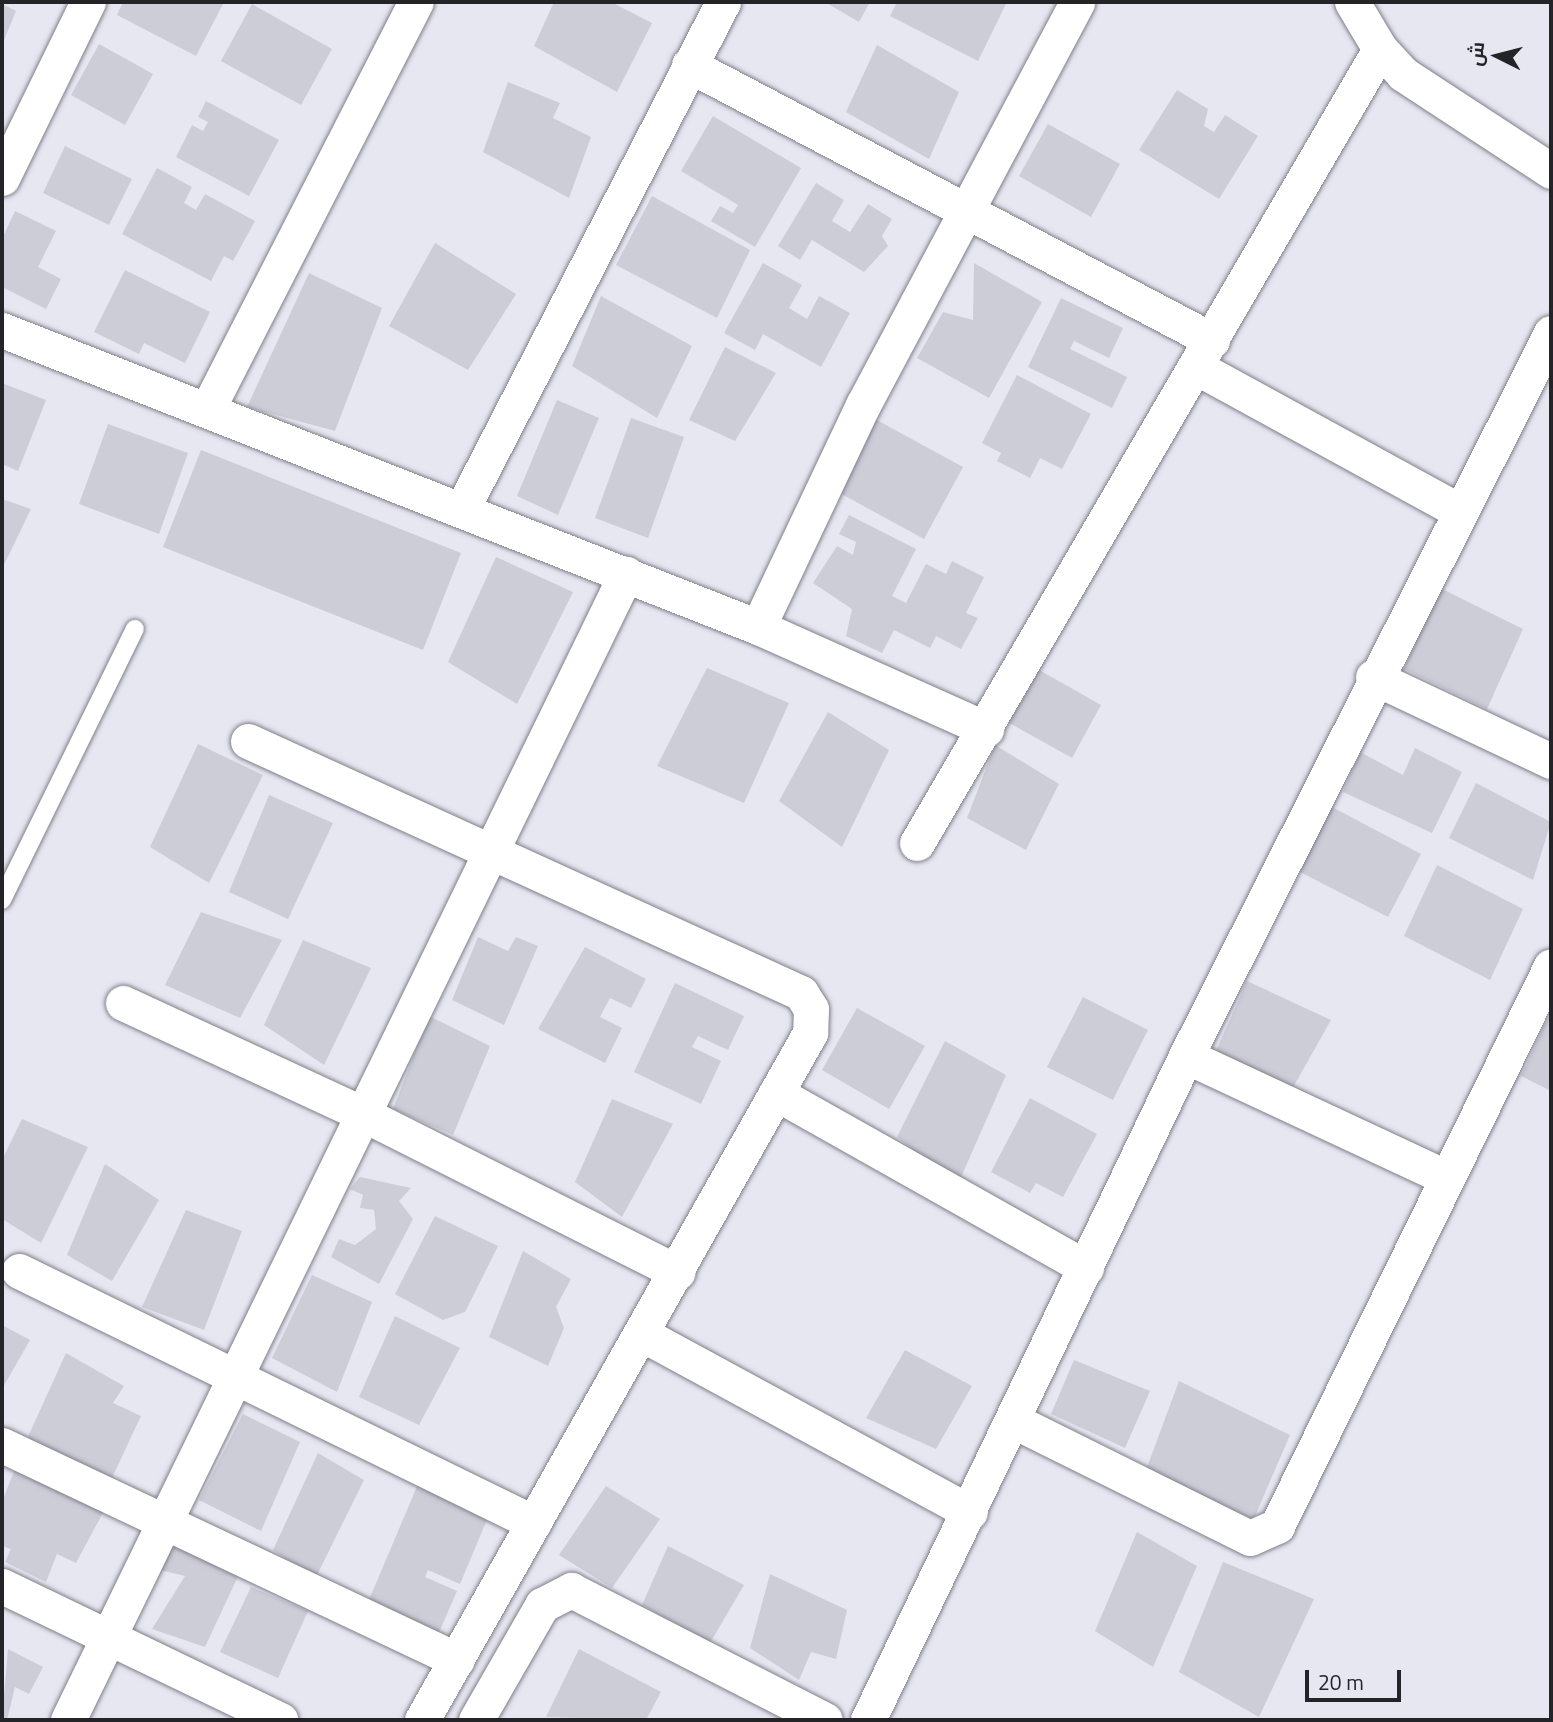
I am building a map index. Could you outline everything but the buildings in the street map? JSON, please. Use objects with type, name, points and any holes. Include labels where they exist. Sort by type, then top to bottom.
[{"type":"street","points":[[2,178],[88,2]]},
{"type":"street","points":[[208,408],[416,2]]},
{"type":"street","points":[[462,509],[723,2]]},
{"type":"street","points":[[758,627],[863,405],[1077,2]]},
{"type":"street","points":[[1352,2],[1380,49],[1430,96],[1551,171]]},
{"type":"street","points":[[918,843],[1380,49]]},
{"type":"street","points":[[689,65],[968,207],[1459,511]]},
{"type":"street","points":[[2,330],[208,408],[758,627],[986,729]]},
{"type":"street","points":[[868,1720],[1014,1421],[1186,1056],[1373,677],[1551,333]]},
{"type":"street","points":[[68,1720],[626,575]]},
{"type":"street","points":[[1373,677],[1551,761]]},
{"type":"street","points":[[248,741],[801,993],[811,1009],[810,1033],[422,1720]]},
{"type":"street","points":[[1014,1421],[1250,1538],[1265,1536],[1277,1526],[1445,1177],[1551,966]]},
{"type":"street","points":[[123,1003],[363,1114],[677,1272]]},
{"type":"street","points":[[1186,1056],[1445,1177]]},
{"type":"street","points":[[776,1093],[1086,1268]]},
{"type":"street","points":[[19,1271],[237,1374],[534,1523]]},
{"type":"street","points":[[642,1334],[970,1512]]},
{"type":"street","points":[[2,1445],[457,1660]]},
{"type":"street","points":[[2,1586],[280,1720]]},
{"type":"street","points":[[476,1720],[542,1605],[571,1590],[825,1720]]},
{"type":"lane","points":[[2,900],[135,629]]}]
